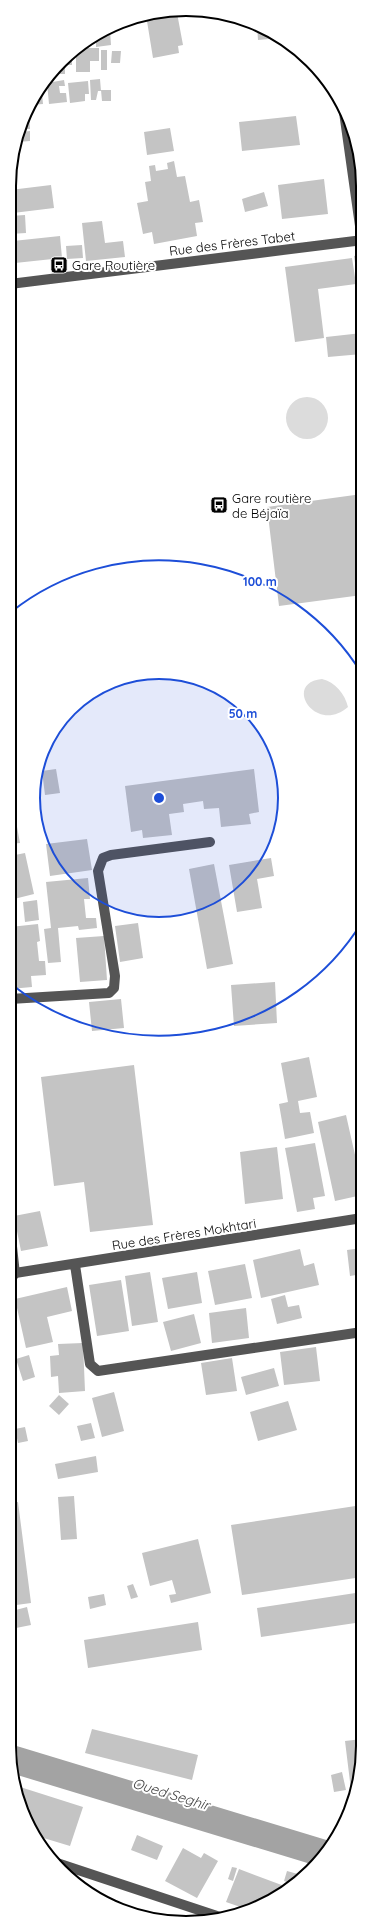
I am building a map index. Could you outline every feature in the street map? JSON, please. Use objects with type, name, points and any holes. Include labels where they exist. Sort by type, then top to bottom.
[{"type":"street","points":[[346,130],[356,197]]},
{"type":"street","name":"Rue des Frères Tabet","points":[[16,283],[356,241]]},
{"type":"street","points":[[16,999],[109,993],[114,988],[115,976],[98,871],[103,858],[111,855],[210,842]]},
{"type":"street","name":"Rue des Frères Mokhtari","points":[[16,1273],[356,1219]]},
{"type":"street","points":[[75,1265],[90,1364],[98,1371],[356,1333]]},
{"type":"street","points":[[66,1866],[211,1914]]},
{"type":"shaded area","points":[[307,397],[322,403],[328,418],[322,433],[307,439],[292,433],[286,418],[292,403]]},
{"type":"shaded area","points":[[322,679],[339,689],[347,702],[348,707],[336,714],[325,715],[315,712],[308,705],[304,697],[305,689],[310,682]]},
{"type":"water","name":"Oued Seghir","points":[[16,1746],[327,1840],[309,1863],[18,1775]]},
{"type":"building","points":[[178,16],[183,45],[178,46],[179,53],[153,58],[147,21]]},
{"type":"building","points":[[257,32],[271,39],[258,40]]},
{"type":"building","points":[[110,34],[111,45],[96,47],[96,42]]},
{"type":"building","points":[[88,48],[99,48],[99,61],[90,61],[90,72],[76,72],[76,56]]},
{"type":"building","points":[[101,50],[107,50],[107,70],[101,70]]},
{"type":"building","points":[[112,51],[121,51],[120,63],[111,63]]},
{"type":"building","points":[[72,60],[72,65],[67,65]]},
{"type":"building","points":[[65,67],[65,74],[58,74]]},
{"type":"building","points":[[100,79],[101,91],[98,91],[96,100],[91,100],[90,80]]},
{"type":"building","points":[[64,80],[65,86],[59,86],[60,93],[66,93],[67,102],[49,104],[48,88],[52,82]]},
{"type":"building","points":[[88,81],[89,94],[85,94],[85,101],[70,103],[68,83]]},
{"type":"building","points":[[101,90],[111,90],[111,101],[102,101]]},
{"type":"building","points":[[42,96],[43,104],[37,104]]},
{"type":"building","points":[[296,116],[300,145],[242,151],[239,122]]},
{"type":"building","points":[[30,120],[30,129],[26,129]]},
{"type":"building","points":[[170,128],[174,151],[147,155],[144,132]]},
{"type":"building","points":[[30,131],[30,141],[22,142],[25,132]]},
{"type":"building","points":[[174,161],[177,177],[185,176],[190,202],[199,200],[203,222],[195,223],[197,236],[154,244],[152,232],[143,234],[137,203],[148,201],[145,182],[151,181],[149,166],[155,165],[156,171],[168,169],[167,163]]},
{"type":"building","points":[[324,179],[328,214],[282,219],[278,185]]},
{"type":"building","points":[[51,185],[54,208],[16,213],[16,189]]},
{"type":"building","points":[[264,192],[268,206],[245,212],[242,199]]},
{"type":"building","points":[[25,215],[26,233],[16,234],[16,216]]},
{"type":"building","points":[[102,221],[105,243],[123,241],[125,257],[86,261],[82,223]]},
{"type":"building","points":[[60,236],[62,258],[16,263],[16,241]]},
{"type":"building","points":[[82,245],[83,258],[67,259],[66,246]]},
{"type":"building","points":[[354,256],[356,256],[356,270]]},
{"type":"building","points":[[352,258],[356,284],[318,289],[324,338],[295,342],[285,267]]},
{"type":"building","points":[[356,334],[356,355],[328,357],[326,337]]},
{"type":"building","points":[[356,495],[356,596],[279,606],[267,507]]},
{"type":"building","points":[[56,769],[60,793],[45,795],[42,771]]},
{"type":"building","points":[[254,769],[259,812],[249,814],[251,824],[221,827],[219,808],[204,809],[203,801],[183,804],[184,812],[169,814],[172,835],[143,838],[142,830],[131,832],[125,786]]},
{"type":"building","points":[[16,821],[20,843],[16,843]]},
{"type":"building","points":[[87,839],[92,870],[50,876],[46,844]]},
{"type":"building","points":[[25,853],[34,894],[16,898],[16,855]]},
{"type":"building","points":[[271,858],[274,876],[257,879],[262,908],[237,912],[229,865]]},
{"type":"building","points":[[214,864],[233,964],[207,969],[189,869]]},
{"type":"building","points":[[88,878],[90,899],[84,899],[86,918],[96,918],[97,928],[79,930],[78,926],[58,928],[61,962],[48,963],[44,929],[51,928],[46,882]]},
{"type":"building","points":[[37,900],[39,920],[25,922],[23,902]]},
{"type":"building","points":[[138,923],[143,958],[120,962],[115,926]]},
{"type":"building","points":[[38,924],[40,941],[37,942],[39,961],[45,961],[46,975],[31,976],[32,987],[16,988],[16,926]]},
{"type":"building","points":[[104,936],[107,980],[80,982],[76,938]]},
{"type":"building","points":[[275,982],[277,1023],[234,1026],[231,985]]},
{"type":"building","points":[[121,999],[124,1028],[92,1031],[89,1002]]},
{"type":"building","points":[[309,1057],[317,1097],[298,1101],[300,1113],[310,1112],[314,1133],[285,1139],[279,1104],[288,1102],[281,1063]]},
{"type":"building","points":[[134,1065],[153,1225],[90,1232],[84,1182],[54,1186],[41,1077]]},
{"type":"building","points":[[346,1115],[356,1159],[356,1196],[335,1201],[318,1122]]},
{"type":"building","points":[[315,1143],[325,1196],[313,1198],[315,1209],[297,1212],[285,1148]]},
{"type":"building","points":[[277,1147],[283,1199],[245,1204],[240,1152]]},
{"type":"building","points":[[40,1211],[48,1246],[21,1251],[16,1226],[16,1216]]},
{"type":"building","points":[[300,1249],[304,1266],[314,1263],[319,1285],[261,1298],[253,1260]]},
{"type":"building","points":[[356,1249],[356,1275],[350,1276],[347,1250]]},
{"type":"building","points":[[245,1264],[252,1298],[215,1305],[208,1271]]},
{"type":"building","points":[[150,1272],[158,1322],[132,1326],[125,1276]]},
{"type":"building","points":[[197,1272],[202,1303],[168,1309],[162,1278]]},
{"type":"building","points":[[121,1280],[129,1331],[97,1336],[89,1285]]},
{"type":"building","points":[[67,1287],[72,1311],[47,1317],[53,1342],[26,1348],[16,1299]]},
{"type":"building","points":[[285,1295],[288,1307],[299,1305],[302,1318],[277,1324],[271,1299]]},
{"type":"building","points":[[246,1308],[249,1338],[212,1343],[209,1313]]},
{"type":"building","points":[[194,1314],[201,1343],[171,1351],[163,1322]]},
{"type":"building","points":[[83,1343],[85,1391],[59,1393],[58,1376],[51,1377],[50,1356],[59,1355],[58,1344]]},
{"type":"building","points":[[316,1347],[320,1381],[284,1385],[280,1352]]},
{"type":"building","points":[[29,1355],[35,1377],[23,1381],[16,1359]]},
{"type":"building","points":[[232,1358],[237,1391],[206,1395],[201,1363]]},
{"type":"building","points":[[274,1368],[279,1386],[246,1395],[241,1377]]},
{"type":"building","points":[[114,1392],[124,1431],[102,1437],[92,1398]]},
{"type":"building","points":[[59,1395],[69,1404],[59,1415],[49,1406]]},
{"type":"building","points":[[288,1401],[297,1430],[258,1441],[250,1412]]},
{"type":"building","points":[[91,1423],[95,1438],[81,1441],[77,1426]]},
{"type":"building","points":[[25,1427],[28,1441],[18,1443],[16,1429]]},
{"type":"building","points":[[96,1456],[98,1472],[58,1479],[55,1464]]},
{"type":"building","points":[[74,1496],[77,1539],[61,1540],[58,1497]]},
{"type":"building","points":[[16,1502],[18,1502],[31,1603],[16,1605]]},
{"type":"building","points":[[356,1506],[356,1578],[242,1595],[231,1525]]},
{"type":"building","points":[[198,1539],[211,1593],[171,1603],[169,1595],[176,1594],[172,1580],[150,1586],[142,1553]]},
{"type":"building","points":[[133,1584],[138,1597],[131,1599],[127,1586]]},
{"type":"building","points":[[356,1593],[356,1623],[261,1637],[257,1608]]},
{"type":"building","points":[[104,1594],[106,1605],[90,1609],[88,1597]]},
{"type":"building","points":[[27,1607],[31,1625],[16,1628],[16,1610]]},
{"type":"building","points":[[198,1622],[202,1650],[88,1668],[84,1640]]},
{"type":"building","points":[[92,1729],[198,1755],[192,1780],[85,1753]]},
{"type":"building","points":[[356,1740],[355,1768],[351,1787],[345,1741]]},
{"type":"building","points":[[342,1772],[346,1790],[334,1792],[331,1775]]},
{"type":"building","points":[[21,1787],[83,1807],[70,1846],[44,1838],[29,1811]]},
{"type":"building","points":[[137,1835],[163,1846],[157,1860],[131,1850]]},
{"type":"building","points":[[183,1848],[201,1858],[204,1853],[218,1861],[197,1898],[165,1881]]},
{"type":"building","points":[[232,1867],[237,1868],[233,1881],[228,1879]]},
{"type":"building","points":[[239,1869],[283,1885],[271,1893],[241,1907],[226,1902]]},
{"type":"building","points":[[287,1871],[298,1874],[287,1882],[284,1881]]},
{"type":"place","name":"Gare Routière","points":[[59,265]]},
{"type":"place","name":"Gare routière de Béjaïa","points":[[219,505]]}]
